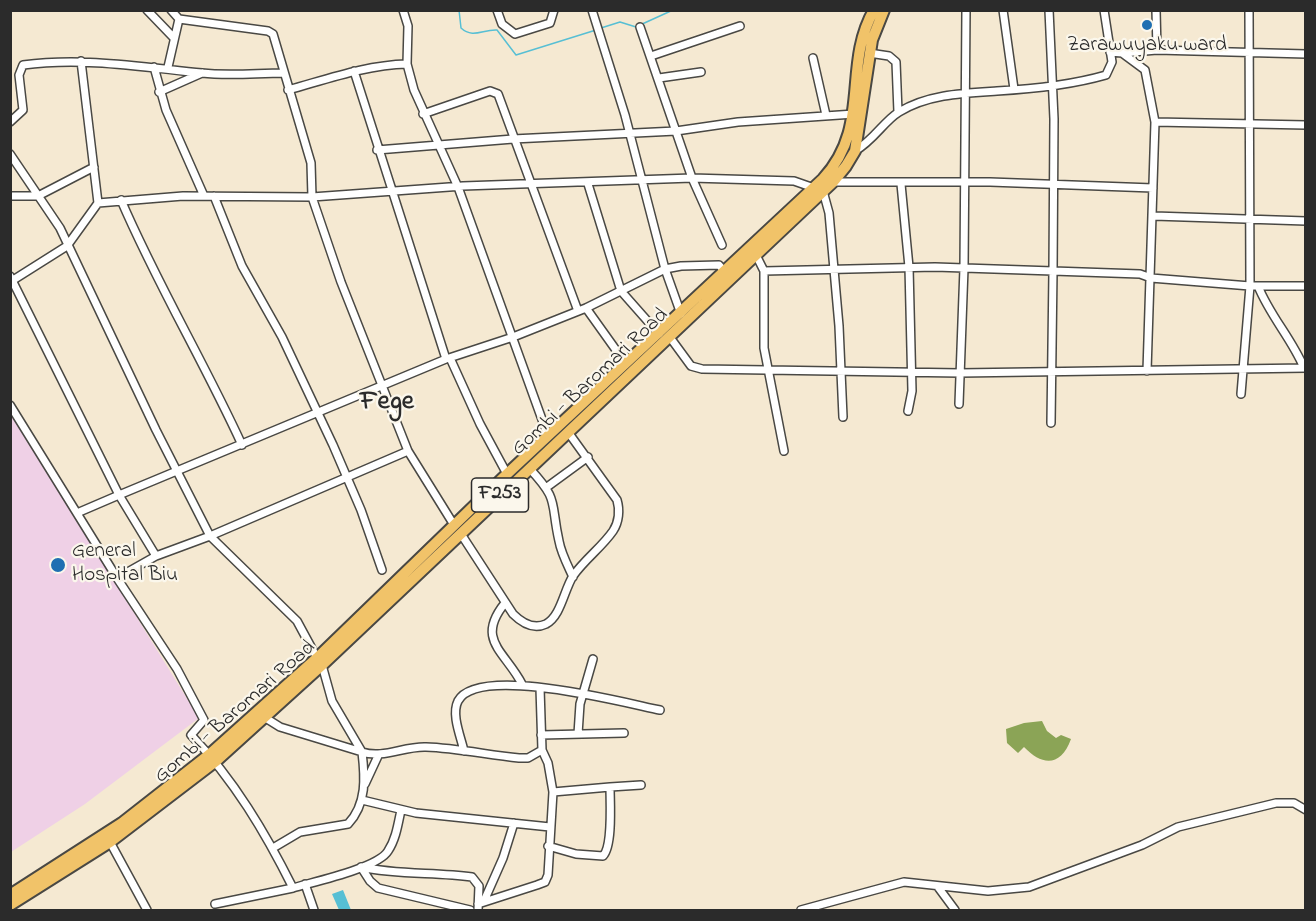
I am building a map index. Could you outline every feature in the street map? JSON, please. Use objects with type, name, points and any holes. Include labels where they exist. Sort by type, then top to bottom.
[{"type":"main road","name":"Gombi - Baromari Road","points":[[10,905],[110,842],[264,717],[457,529],[548,436],[626,364],[664,335],[681,314],[756,255],[819,189],[844,151],[854,114],[862,47],[874,10]]},
{"type":"main road","name":"Gombi - Baromari Road","points":[[504,482],[529,468],[568,432],[664,335],[819,189],[833,182],[846,166],[855,151],[869,53],[884,10]]},
{"type":"main road","name":"Gombi - Baromari Road","points":[[10,895],[122,823],[213,758],[320,662]]},
{"type":"street","points":[[147,10],[173,38]]},
{"type":"street","points":[[171,10],[179,20],[268,31],[277,42],[293,108],[299,118],[311,163],[312,197],[408,451],[506,603],[522,623],[532,626],[547,623],[554,616],[573,577],[614,530],[620,511],[617,500],[568,432]]},
{"type":"street","points":[[403,10],[408,26],[407,64],[423,114],[458,187],[548,436]]},
{"type":"street","points":[[497,10],[502,24],[515,34],[550,23],[554,10]]},
{"type":"street","points":[[592,10],[629,132],[665,269],[681,314]]},
{"type":"street","points":[[959,404],[966,10]]},
{"type":"street","points":[[1003,10],[1014,89]]},
{"type":"street","points":[[1050,10],[1053,85],[1051,423]]},
{"type":"street","points":[[855,151],[871,140],[898,112],[931,100],[964,92],[1053,85],[1106,75],[1112,62],[1104,10]]},
{"type":"street","points":[[1156,10],[1157,50]]},
{"type":"street","points":[[1241,394],[1245,368],[1250,286],[1249,10]]},
{"type":"street","points":[[168,67],[179,20]]},
{"type":"street","points":[[651,56],[740,26]]},
{"type":"street","points":[[640,27],[692,178],[722,245]]},
{"type":"street","points":[[1110,52],[1157,50],[1305,54]]},
{"type":"street","points":[[869,53],[889,56],[896,62],[898,112]]},
{"type":"street","points":[[1122,53],[1145,70],[1155,122],[1154,216],[1147,371]]},
{"type":"street","points":[[813,58],[826,115]]},
{"type":"street","points":[[10,122],[23,110],[19,75],[23,65],[81,62],[168,67],[202,73],[284,73]]},
{"type":"street","points":[[81,62],[98,203],[67,246],[12,279],[119,495],[156,556]]},
{"type":"street","points":[[288,90],[354,71],[383,65],[407,64]]},
{"type":"street","points":[[154,67],[159,92],[204,196]]},
{"type":"street","points":[[354,71],[377,150],[448,358],[480,424],[504,482]]},
{"type":"street","points":[[659,78],[701,72]]},
{"type":"street","points":[[159,92],[202,73]]},
{"type":"street","points":[[423,114],[494,91],[498,94],[578,310]]},
{"type":"street","points":[[377,150],[440,147],[513,139],[676,131],[854,114]]},
{"type":"street","points":[[1155,122],[1305,125]]},
{"type":"street","points":[[10,154],[38,196],[52,212],[210,536],[297,621],[320,662],[332,700],[362,752],[364,785],[362,800],[348,824],[300,832],[273,848]]},
{"type":"street","points":[[10,196],[38,196],[94,167]]},
{"type":"street","points":[[98,203],[204,196],[312,197],[391,190],[588,184],[692,178],[794,181],[819,189],[829,213],[843,417]]},
{"type":"street","points":[[833,182],[901,184],[963,182],[1153,188]]},
{"type":"street","points":[[588,184],[621,291],[691,366],[960,374],[1052,370],[1305,368],[1290,338],[1267,307],[1258,286]]},
{"type":"street","points":[[901,184],[909,267],[912,391],[908,411]]},
{"type":"street","points":[[214,196],[242,267],[282,337],[318,414],[382,570]]},
{"type":"street","points":[[121,200],[151,268],[216,389],[242,445]]},
{"type":"street","points":[[1154,216],[1305,221]]},
{"type":"street","points":[[756,255],[764,271],[762,330],[767,370],[784,451]]},
{"type":"street","points":[[76,513],[448,358],[513,337],[586,308],[665,269],[681,266],[719,265],[723,267],[727,276]]},
{"type":"street","points":[[764,271],[909,267],[963,268],[1140,274],[1151,278],[1250,286],[1305,286]]},
{"type":"street","points":[[586,308],[626,364]]},
{"type":"street","points":[[10,405],[117,578],[177,669],[204,720],[191,735],[213,758],[273,848],[293,888]]},
{"type":"street","points":[[117,578],[156,556],[210,536],[345,476],[408,451]]},
{"type":"street","points":[[547,487],[588,457]]},
{"type":"street","points":[[529,468],[547,487],[555,506],[559,542],[573,577]]},
{"type":"street","points":[[506,603],[491,625],[491,634],[493,643],[522,684]]},
{"type":"street","points":[[578,734],[583,695],[593,659]]},
{"type":"street","points":[[464,751],[456,713],[458,702],[464,696],[489,686],[522,684],[660,710]]},
{"type":"street","points":[[480,905],[545,882],[548,875],[553,792],[551,774],[542,750],[540,688]]},
{"type":"street","points":[[264,717],[280,727],[378,756],[412,748],[528,758],[542,750]]},
{"type":"street","points":[[541,735],[624,733]]},
{"type":"street","points":[[364,785],[378,756]]},
{"type":"street","points":[[553,792],[641,785]]},
{"type":"street","points":[[548,846],[576,854],[606,855],[610,787]]},
{"type":"street","points":[[362,800],[401,810],[488,822],[550,827]]},
{"type":"street","points":[[801,910],[904,882],[938,888],[988,891],[1029,887],[1143,844],[1178,827],[1276,803],[1294,803],[1305,810]]},
{"type":"street","points":[[215,904],[293,888],[361,867],[383,857],[388,851],[401,810]]},
{"type":"street","points":[[480,905],[504,858],[514,823]]},
{"type":"street","points":[[110,842],[147,910]]},
{"type":"street","points":[[361,867],[386,872],[423,872],[472,877],[479,886],[480,905]]},
{"type":"street","points":[[361,867],[369,881],[378,888],[470,910]]},
{"type":"street","points":[[305,884],[314,910]]},
{"type":"street","points":[[938,888],[955,910]]},
{"type":"shaded area","name":"General Hospital Biu","points":[[10,412],[199,718],[85,804],[11,852]]},
{"type":"green space","points":[[1042,721],[1047,731],[1056,738],[1061,735],[1071,739],[1062,755],[1056,759],[1050,761],[1038,758],[1024,747],[1018,753],[1007,743],[1006,729],[1024,723]]},
{"type":"water","points":[[343,890],[351,910],[339,910],[332,894]]},
{"type":"waterway","points":[[459,10],[461,28],[470,33],[497,30],[516,55],[596,30]]},
{"type":"waterway","points":[[640,25],[673,10]]},
{"type":"waterway","points":[[601,28],[620,22],[636,27]]},
{"type":"place","name":"Zarawuyaku ward","points":[[1147,25]]},
{"type":"place","name":"General Hospital Biu","points":[[58,565]]},
{"type":"district","name":"Fege","points":[[387,404]]}]
